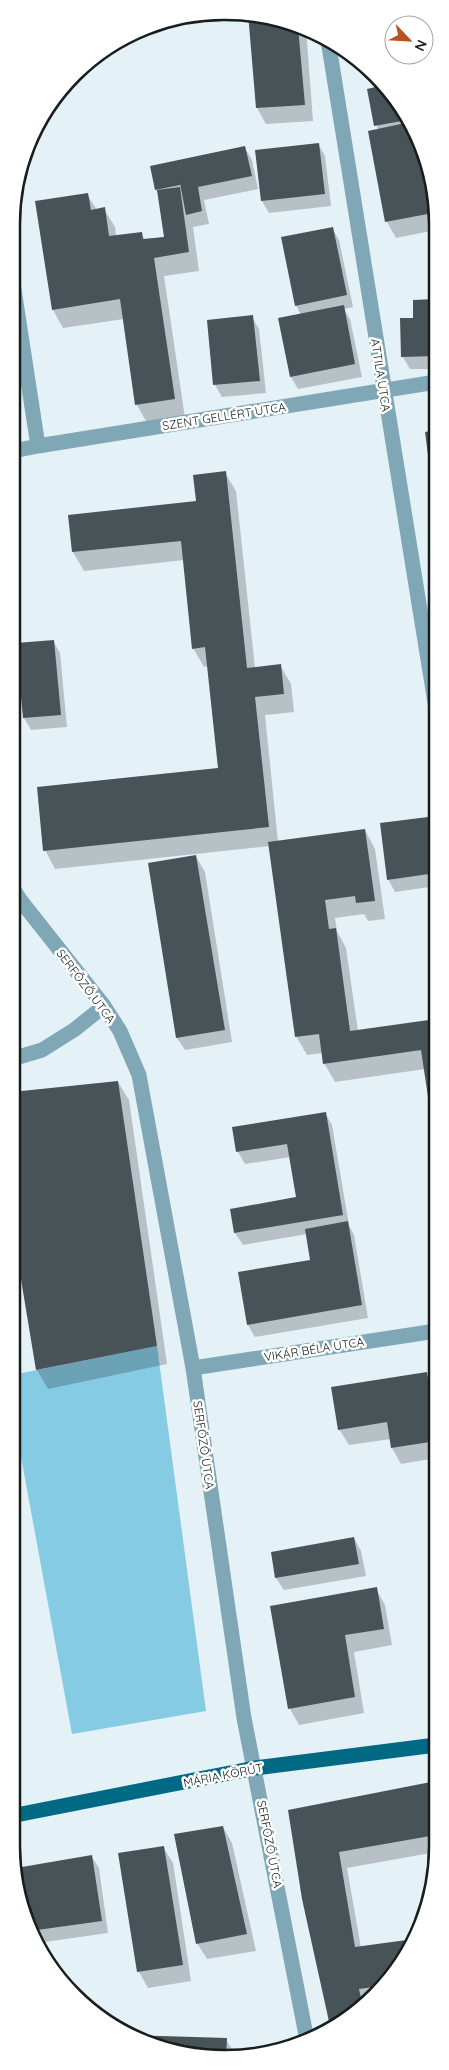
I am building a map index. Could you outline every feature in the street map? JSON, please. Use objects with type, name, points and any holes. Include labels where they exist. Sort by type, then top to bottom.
[{"type":"main road","name":"MÁRIA KÖRÚT","points":[[20,1814],[255,1768],[429,1746]]},
{"type":"street","name":"ATTILA UTCA","points":[[329,48],[383,391],[429,667]]},
{"type":"street","points":[[20,329],[38,446]]},
{"type":"street","name":"SZENT GELLÉRT UTCA","points":[[20,450],[429,383]]},
{"type":"street","name":"SERFŐZŐ UTCA","points":[[20,899],[104,1006],[120,1031],[139,1075],[193,1368],[244,1718],[306,2033]]},
{"type":"street","points":[[20,1057],[42,1050],[74,1030],[104,1006]]},
{"type":"street","name":"VIKÁR BÉLA UTCA","points":[[193,1368],[429,1332]]},
{"type":"shaded area","points":[[157,1346],[206,1711],[72,1734],[20,1451],[20,1373]]},
{"type":"building","points":[[249,22],[277,27],[299,34],[305,105],[256,108]]},
{"type":"building","points":[[375,87],[401,121],[374,126],[367,89]]},
{"type":"building","points":[[403,124],[422,172],[429,214],[385,222],[368,131]]},
{"type":"building","points":[[319,143],[325,194],[261,201],[255,150]]},
{"type":"building","points":[[245,146],[252,176],[198,187],[202,211],[186,215],[180,183],[180,185],[155,190],[150,166]]},
{"type":"building","points":[[180,187],[189,252],[154,258],[175,399],[135,405],[120,299],[52,310],[35,201],[88,193],[91,210],[105,207],[109,236],[142,232],[143,239],[164,237],[157,190]]},
{"type":"building","points":[[333,227],[347,295],[295,306],[281,237]]},
{"type":"building","points":[[429,299],[429,356],[401,357],[400,318],[413,318],[413,300]]},
{"type":"building","points":[[344,305],[355,364],[290,377],[278,318]]},
{"type":"building","points":[[253,315],[260,381],[213,385],[207,320]]},
{"type":"building","points":[[429,431],[429,463],[425,432]]},
{"type":"building","points":[[226,471],[247,668],[281,664],[284,694],[255,697],[269,827],[43,851],[37,787],[218,768],[205,647],[192,649],[181,541],[72,552],[68,515],[196,501],[193,475]]},
{"type":"building","points":[[54,640],[61,715],[23,718],[20,686],[20,643]]},
{"type":"building","points":[[429,817],[429,874],[387,880],[380,823]]},
{"type":"building","points":[[365,829],[375,901],[356,903],[355,896],[325,900],[329,929],[336,928],[350,1031],[429,1020],[429,1103],[421,1050],[323,1064],[319,1034],[295,1037],[268,842]]},
{"type":"building","points":[[196,855],[225,1030],[176,1038],[148,863]]},
{"type":"building","points":[[118,1081],[157,1346],[36,1370],[20,1273],[20,1091]]},
{"type":"building","points":[[326,1112],[343,1215],[234,1233],[230,1209],[296,1197],[287,1144],[236,1152],[232,1127]]},
{"type":"building","points":[[348,1221],[362,1305],[247,1325],[238,1272],[310,1260],[305,1229]]},
{"type":"building","points":[[427,1372],[429,1385],[429,1442],[391,1448],[387,1422],[338,1430],[331,1387]]},
{"type":"building","points":[[354,1537],[359,1564],[275,1578],[271,1552]]},
{"type":"building","points":[[377,1587],[384,1629],[345,1635],[355,1697],[288,1709],[270,1606]]},
{"type":"building","points":[[429,1782],[429,1836],[339,1852],[355,1947],[406,1940],[387,1970],[371,1987],[359,1989],[361,1997],[329,2022],[302,1899],[288,1810]]},
{"type":"building","points":[[223,1826],[247,1934],[196,1944],[174,1834]]},
{"type":"building","points":[[164,1846],[183,1965],[137,1972],[118,1853]]},
{"type":"building","points":[[92,1855],[102,1921],[38,1930],[27,1898],[21,1867]]},
{"type":"building","points":[[150,2036],[227,2038],[226,2050],[211,2050],[172,2043]]}]
